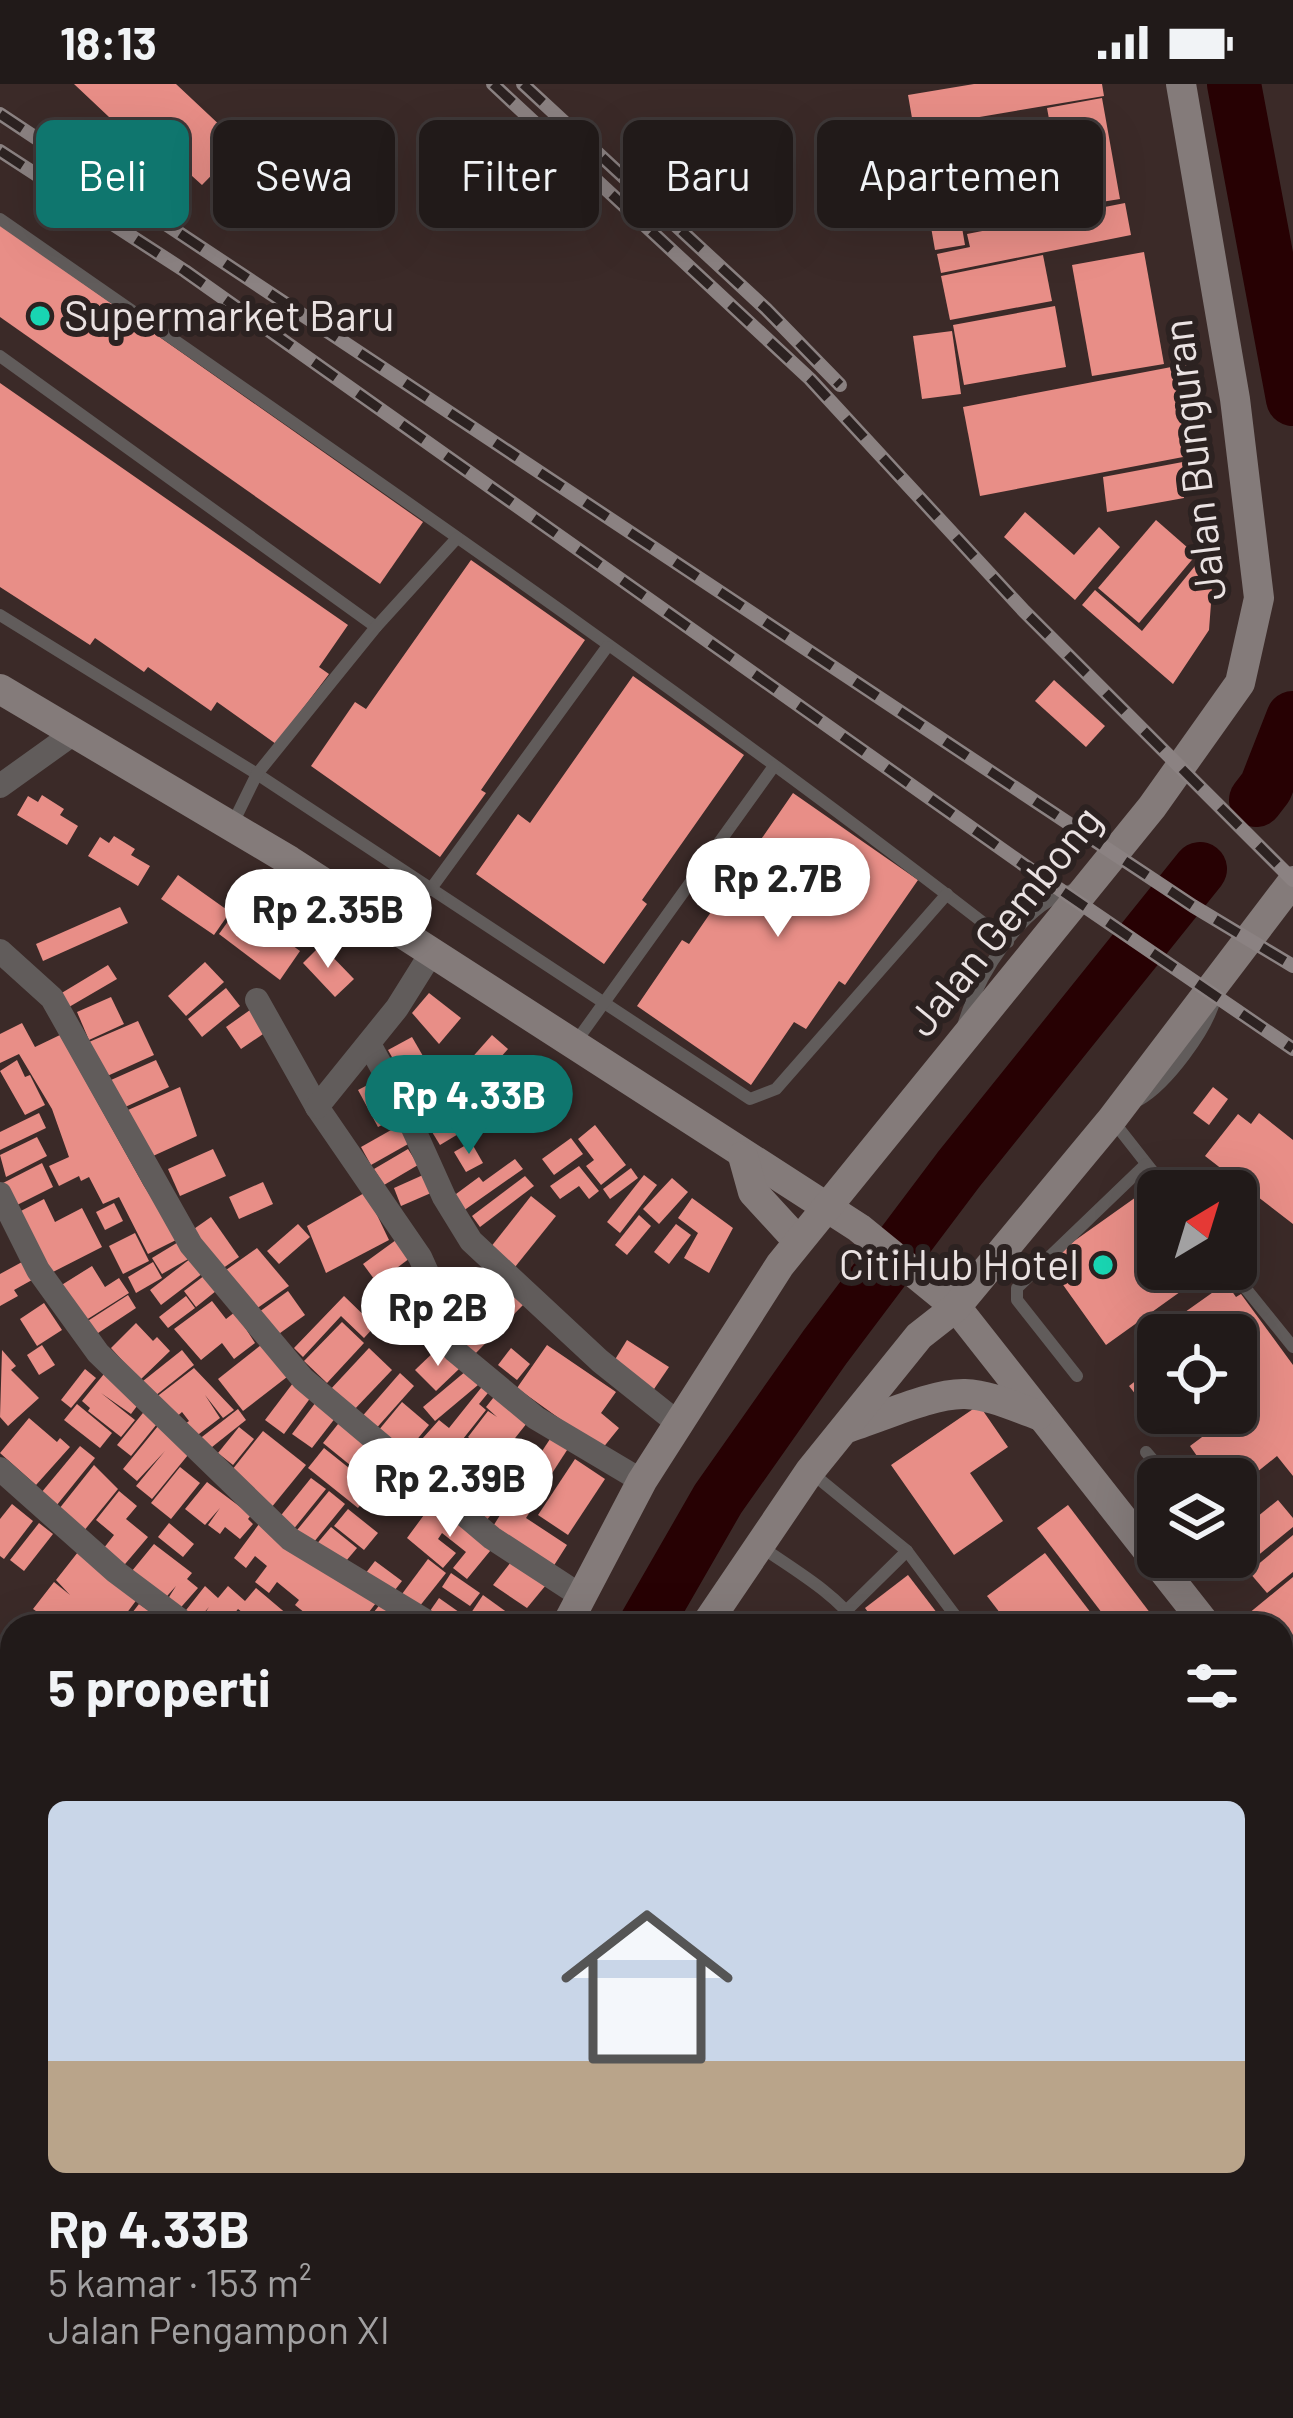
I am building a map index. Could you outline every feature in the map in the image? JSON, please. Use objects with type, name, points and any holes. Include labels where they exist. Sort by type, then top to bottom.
[{"type":"main road","name":"Jalan Bunguran","points":[[1181,84],[1235,399],[1259,598],[1240,683]]},
{"type":"main road","name":"Jalan Gembong","points":[[572,1614],[642,1481],[798,1241],[1090,885],[1182,768],[1240,683]]},
{"type":"main road","points":[[0,689],[432,952],[859,1228],[956,1307],[1038,1415],[1147,1535],[1200,1614]]},
{"type":"main road","points":[[720,1614],[759,1545],[810,1471],[920,1336],[956,1307],[1115,1115],[1293,881]]},
{"type":"main road","points":[[743,1156],[753,1192],[798,1241]]},
{"type":"main road","points":[[847,1428],[966,1394],[1038,1415]]},
{"type":"street","points":[[0,786],[74,733]]},
{"type":"street","points":[[0,951],[52,998],[191,1245],[303,1379],[492,1538],[581,1596]]},
{"type":"street","points":[[317,1107],[369,1044],[432,952]]},
{"type":"street","points":[[257,1000],[317,1107],[420,1257],[439,1298],[447,1341],[454,1350],[536,1418],[642,1481]]},
{"type":"street","points":[[369,1044],[428,1156],[444,1197],[471,1241],[600,1361],[679,1424]]},
{"type":"street","points":[[0,1194],[38,1270],[98,1353],[290,1539],[414,1614]]},
{"type":"street","points":[[0,1469],[116,1572],[172,1614]]},
{"type":"lane","points":[[0,219],[457,538],[1008,942]]},
{"type":"lane","points":[[0,356],[376,627]]},
{"type":"lane","points":[[231,826],[257,774],[376,627],[457,538]]},
{"type":"lane","points":[[0,615],[257,774],[750,1099],[776,1089],[946,894]]},
{"type":"lane","points":[[430,890],[607,647]]},
{"type":"lane","points":[[574,1045],[774,766]]},
{"type":"lane","points":[[958,1044],[971,1000],[1008,942],[1042,903],[1090,885]]},
{"type":"lane","points":[[1115,1115],[1151,1170]]},
{"type":"lane","points":[[1077,1376],[1017,1300],[1018,1288],[1146,1164]]},
{"type":"lane","points":[[1247,1290],[1293,1347]]},
{"type":"lane","points":[[1146,1452],[1151,1458]]},
{"type":"lane","points":[[810,1471],[907,1551],[953,1614]]},
{"type":"lane","points":[[759,1545],[850,1614]]},
{"type":"lane","points":[[847,1610],[907,1551]]},
{"type":"shaded area","points":[[0,84],[1293,84],[1293,1614],[0,1614]]},
{"type":"building","points":[[74,84],[176,84],[214,120],[213,174],[202,185],[189,173],[189,120],[112,120]]},
{"type":"building","points":[[974,84],[1102,84],[1104,96],[962,120],[912,120],[908,95]]},
{"type":"building","points":[[1102,98],[1120,199],[1103,202],[1103,120],[1049,120],[1047,108]]},
{"type":"building","points":[[1125,203],[1131,235],[941,273],[937,254],[970,247],[967,234],[998,228],[1103,228],[1103,207]]},
{"type":"building","points":[[0,225],[423,522],[380,584],[0,317]]},
{"type":"building","points":[[931,228],[962,228],[965,245],[935,250]]},
{"type":"building","points":[[1144,252],[1164,364],[1092,376],[1072,265]]},
{"type":"building","points":[[1043,255],[1052,301],[950,320],[941,276]]},
{"type":"building","points":[[1055,306],[1066,367],[964,385],[953,325]]},
{"type":"building","points":[[952,331],[961,394],[922,399],[913,336]]},
{"type":"building","points":[[1187,364],[1204,453],[980,496],[963,407]]},
{"type":"building","points":[[0,383],[348,625],[319,667],[329,674],[276,744],[217,702],[211,711],[148,667],[144,672],[95,638],[90,645],[0,587]]},
{"type":"building","points":[[1188,461],[1190,472],[1179,474],[1184,498],[1107,512],[1103,477]]},
{"type":"building","points":[[1025,512],[1074,555],[1099,527],[1120,547],[1075,600],[1004,537]]},
{"type":"building","points":[[1156,520],[1196,555],[1139,623],[1098,588]]},
{"type":"building","points":[[471,560],[585,640],[440,857],[311,766],[355,702],[366,709]]},
{"type":"building","points":[[1199,561],[1212,590],[1209,630],[1173,684],[1082,605],[1095,590],[1142,631]]},
{"type":"building","points":[[633,676],[744,755],[642,900],[647,904],[604,964],[476,874],[518,814],[530,823]]},
{"type":"building","points":[[1054,680],[1105,726],[1086,747],[1035,701]]},
{"type":"building","points":[[793,793],[918,880],[845,985],[839,981],[806,1029],[794,1022],[751,1085],[637,1006],[682,940],[689,944]]},
{"type":"building","points":[[42,795],[64,809],[60,815],[78,826],[67,845],[17,815],[28,796],[38,802]]},
{"type":"building","points":[[114,836],[135,849],[131,855],[150,866],[138,886],[88,856],[100,837],[109,843]]},
{"type":"building","points":[[178,875],[230,912],[214,935],[161,899]]},
{"type":"building","points":[[239,906],[300,951],[280,980],[219,934]]},
{"type":"building","points":[[120,907],[128,923],[43,961],[36,944]]},
{"type":"building","points":[[321,945],[354,979],[335,997],[303,963]]},
{"type":"building","points":[[205,962],[224,982],[186,1016],[168,996]]},
{"type":"building","points":[[108,965],[117,979],[69,1007],[60,994]]},
{"type":"building","points":[[226,988],[240,1006],[202,1037],[188,1019]]},
{"type":"building","points":[[429,993],[461,1018],[439,1044],[412,1013]]},
{"type":"building","points":[[111,997],[124,1024],[89,1040],[77,1012]]},
{"type":"building","points":[[250,1010],[266,1032],[241,1049],[226,1027]]},
{"type":"building","points":[[138,1021],[154,1055],[105,1077],[89,1042]]},
{"type":"building","points":[[22,1023],[35,1047],[60,1035],[178,1239],[148,1254],[119,1197],[103,1204],[89,1177],[81,1181],[79,1176],[59,1186],[49,1166],[69,1157],[52,1109],[19,1054],[0,1063],[0,1034]]},
{"type":"building","points":[[492,1035],[508,1049],[485,1075],[469,1061]]},
{"type":"building","points":[[412,1037],[442,1089],[418,1103],[388,1050]]},
{"type":"building","points":[[17,1060],[45,1105],[25,1115],[0,1071]]},
{"type":"building","points":[[156,1060],[169,1087],[123,1108],[111,1080]]},
{"type":"building","points":[[463,1062],[490,1092],[511,1066],[528,1080],[505,1108],[513,1116],[493,1133],[449,1073]]},
{"type":"building","points":[[385,1076],[405,1113],[378,1127],[358,1090]]},
{"type":"building","points":[[180,1087],[197,1136],[153,1156],[128,1110]]},
{"type":"building","points":[[1213,1087],[1228,1099],[1209,1125],[1193,1113]]},
{"type":"building","points":[[447,1091],[470,1127],[440,1145],[418,1109]]},
{"type":"building","points":[[39,1113],[46,1128],[0,1150],[0,1132]]},
{"type":"building","points":[[1259,1113],[1293,1140],[1293,1224],[1257,1196],[1257,1170],[1223,1170],[1205,1156],[1238,1114],[1251,1124]]},
{"type":"building","points":[[407,1121],[417,1139],[371,1165],[361,1147]]},
{"type":"building","points":[[595,1125],[626,1165],[601,1185],[586,1166],[594,1160],[578,1139]]},
{"type":"building","points":[[37,1137],[47,1156],[6,1177],[0,1155]]},
{"type":"building","points":[[571,1138],[583,1154],[554,1175],[542,1159]]},
{"type":"building","points":[[471,1142],[483,1163],[466,1172],[454,1152]]},
{"type":"building","points":[[213,1149],[226,1176],[180,1196],[168,1169]]},
{"type":"building","points":[[408,1149],[418,1165],[384,1185],[374,1169]]},
{"type":"building","points":[[515,1159],[523,1169],[463,1211],[452,1197],[479,1177],[483,1182]]},
{"type":"building","points":[[42,1163],[53,1187],[15,1206],[3,1183]]},
{"type":"building","points":[[579,1166],[599,1191],[589,1199],[579,1186],[560,1199],[550,1186]]},
{"type":"building","points":[[631,1168],[638,1178],[610,1199],[603,1189]]},
{"type":"building","points":[[423,1175],[431,1193],[401,1206],[394,1188]]},
{"type":"building","points":[[644,1175],[657,1185],[620,1233],[607,1222]]},
{"type":"building","points":[[525,1176],[534,1186],[480,1227],[472,1216]]},
{"type":"building","points":[[672,1178],[688,1192],[659,1224],[643,1209]]},
{"type":"building","points":[[263,1182],[273,1204],[239,1219],[229,1197]]},
{"type":"building","points":[[366,1192],[389,1240],[326,1273],[307,1226]]},
{"type":"building","points":[[531,1196],[556,1216],[515,1267],[490,1248]]},
{"type":"building","name":"CitiHub Hotel","points":[[1137,1196],[1137,1290],[1183,1290],[1149,1314],[1137,1314],[1137,1323],[1106,1345],[1046,1261]]},
{"type":"building","points":[[692,1198],[733,1228],[709,1273],[684,1258],[698,1233],[678,1218]]},
{"type":"building","points":[[44,1199],[55,1222],[82,1208],[102,1247],[49,1274],[17,1213]]},
{"type":"building","points":[[114,1203],[123,1221],[105,1230],[96,1212]]},
{"type":"building","points":[[639,1215],[651,1226],[627,1255],[615,1245]]},
{"type":"building","points":[[211,1217],[239,1257],[219,1271],[191,1231]]},
{"type":"building","points":[[298,1224],[310,1237],[279,1264],[267,1251]]},
{"type":"building","points":[[676,1224],[691,1235],[669,1264],[654,1252]]},
{"type":"building","points":[[135,1233],[149,1261],[123,1274],[109,1246]]},
{"type":"building","points":[[396,1240],[410,1258],[377,1283],[363,1264]]},
{"type":"building","points":[[180,1241],[190,1258],[162,1274],[152,1258]]},
{"type":"building","points":[[257,1248],[289,1286],[256,1309],[226,1270]]},
{"type":"building","points":[[195,1255],[207,1270],[161,1305],[150,1290]]},
{"type":"building","points":[[22,1262],[32,1280],[0,1306],[0,1274]]},
{"type":"building","points":[[153,1262],[162,1278],[136,1293],[128,1277]]},
{"type":"building","points":[[92,1266],[105,1287],[119,1278],[129,1293],[83,1322],[60,1286]]},
{"type":"building","points":[[410,1268],[423,1284],[394,1306],[382,1290]]},
{"type":"building","points":[[209,1272],[221,1287],[196,1307],[184,1291]]},
{"type":"building","points":[[500,1280],[524,1304],[471,1358],[447,1334]]},
{"type":"building","points":[[1216,1290],[1231,1290],[1236,1297],[1241,1294],[1256,1314],[1182,1314]]},
{"type":"building","points":[[288,1291],[305,1315],[276,1336],[259,1312]]},
{"type":"building","points":[[426,1293],[440,1315],[390,1344],[377,1322]]},
{"type":"building","points":[[128,1295],[136,1308],[92,1337],[83,1324]]},
{"type":"building","points":[[186,1296],[195,1308],[168,1328],[159,1317]]},
{"type":"building","points":[[344,1296],[375,1326],[364,1338],[341,1316],[303,1357],[294,1348]]},
{"type":"building","points":[[212,1301],[226,1319],[235,1312],[255,1343],[234,1359],[222,1343],[201,1360],[174,1329]]},
{"type":"building","points":[[44,1303],[62,1330],[37,1346],[20,1319]]},
{"type":"building","points":[[1257,1316],[1293,1365],[1293,1476],[1277,1456],[1257,1472],[1257,1458],[1198,1458],[1190,1446],[1206,1434],[1257,1434]]},
{"type":"building","points":[[342,1322],[364,1343],[327,1383],[304,1361]]},
{"type":"building","points":[[136,1323],[170,1351],[140,1380],[111,1348]]},
{"type":"building","points":[[627,1340],[669,1367],[652,1392],[611,1366]]},
{"type":"building","points":[[42,1345],[55,1365],[39,1375],[27,1355]]},
{"type":"building","points":[[261,1345],[287,1377],[243,1411],[218,1379]]},
{"type":"building","points":[[547,1345],[616,1392],[601,1413],[619,1428],[602,1449],[517,1388]]},
{"type":"building","points":[[439,1347],[460,1368],[436,1391],[415,1370]]},
{"type":"building","points":[[369,1348],[392,1370],[351,1413],[329,1391]]},
{"type":"building","points":[[511,1348],[530,1364],[517,1380],[498,1365]]},
{"type":"building","points":[[2,1350],[16,1366],[11,1370],[39,1398],[8,1426],[0,1417]]},
{"type":"building","points":[[182,1350],[194,1365],[155,1396],[143,1381]]},
{"type":"building","points":[[194,1368],[234,1410],[223,1418],[205,1395],[220,1418],[195,1437],[182,1412],[173,1420],[155,1398]]},
{"type":"building","points":[[85,1369],[96,1378],[71,1408],[61,1400]]},
{"type":"building","points":[[108,1369],[143,1398],[131,1414],[101,1393],[135,1420],[121,1437],[82,1401]]},
{"type":"building","points":[[466,1371],[478,1385],[435,1421],[423,1407]]},
{"type":"building","points":[[400,1373],[414,1386],[373,1432],[359,1420]]},
{"type":"building","points":[[293,1383],[311,1397],[284,1434],[265,1420]]},
{"type":"building","points":[[485,1383],[492,1388],[479,1404],[486,1410],[463,1439],[484,1456],[465,1479],[443,1465],[476,1492],[465,1506],[406,1457],[439,1420],[449,1428]]},
{"type":"building","points":[[497,1393],[527,1423],[497,1461],[468,1437],[488,1411],[497,1417],[486,1407]]},
{"type":"building","points":[[316,1402],[336,1417],[312,1448],[292,1434]]},
{"type":"building","points":[[402,1402],[429,1425],[405,1454],[378,1431]]},
{"type":"building","points":[[77,1404],[112,1433],[100,1448],[64,1420]]},
{"type":"building","points":[[979,1405],[1008,1447],[970,1473],[1003,1521],[954,1555],[891,1465]]},
{"type":"building","points":[[147,1408],[161,1419],[131,1456],[117,1445]]},
{"type":"building","points":[[238,1409],[246,1420],[207,1451],[198,1440]]},
{"type":"building","points":[[29,1418],[70,1447],[36,1485],[0,1453]]},
{"type":"building","points":[[342,1419],[369,1442],[350,1465],[323,1443]]},
{"type":"building","points":[[158,1426],[188,1455],[152,1499],[136,1486],[165,1451],[137,1481],[123,1469]]},
{"type":"building","points":[[239,1427],[254,1439],[233,1465],[218,1453]]},
{"type":"building","points":[[263,1431],[306,1465],[271,1508],[232,1470]]},
{"type":"building","points":[[552,1436],[569,1447],[536,1498],[519,1486]]},
{"type":"building","points":[[370,1445],[396,1467],[380,1487],[354,1466]]},
{"type":"building","points":[[80,1446],[95,1458],[52,1511],[36,1499]]},
{"type":"building","points":[[324,1448],[374,1488],[358,1508],[308,1468]]},
{"type":"building","points":[[575,1459],[605,1479],[568,1535],[538,1515]]},
{"type":"building","points":[[94,1465],[118,1489],[83,1532],[55,1514]]},
{"type":"building","points":[[180,1467],[200,1483],[171,1519],[151,1503]]},
{"type":"building","points":[[400,1469],[427,1492],[408,1514],[381,1492]]},
{"type":"building","points":[[311,1478],[326,1489],[288,1536],[274,1524]]},
{"type":"building","points":[[207,1482],[251,1515],[248,1519],[253,1524],[240,1539],[225,1527],[220,1534],[208,1525],[220,1508],[205,1525],[185,1509]]},
{"type":"building","points":[[493,1484],[507,1495],[486,1521],[472,1510]]},
{"type":"building","points":[[119,1491],[137,1506],[126,1519],[148,1537],[120,1570],[100,1553],[114,1535],[96,1520]]},
{"type":"building","points":[[329,1491],[345,1504],[309,1548],[293,1535]]},
{"type":"building","points":[[515,1491],[535,1504],[526,1518],[567,1545],[553,1567],[492,1528]]},
{"type":"building","points":[[435,1500],[495,1545],[467,1579],[453,1568],[466,1552],[442,1533],[438,1539],[456,1553],[443,1568],[407,1538]]},
{"type":"building","points":[[1278,1500],[1293,1518],[1293,1527],[1257,1556],[1257,1517]]},
{"type":"building","points":[[12,1504],[33,1521],[4,1559],[0,1556],[0,1519]]},
{"type":"building","points":[[1068,1505],[1151,1614],[1103,1614],[1037,1528]]},
{"type":"building","points":[[348,1509],[378,1533],[364,1550],[334,1526]]},
{"type":"building","points":[[262,1520],[376,1603],[367,1614],[306,1614],[295,1605],[299,1600],[277,1582],[269,1593],[255,1582],[267,1566],[255,1556],[246,1568],[234,1558]]},
{"type":"building","points":[[39,1523],[53,1534],[24,1571],[10,1560]]},
{"type":"building","points":[[169,1523],[194,1544],[183,1557],[158,1537]]},
{"type":"building","points":[[331,1527],[357,1548],[341,1567],[315,1546]]},
{"type":"building","points":[[1293,1535],[1293,1572],[1267,1593],[1254,1578],[1257,1565]]},
{"type":"building","points":[[154,1544],[192,1573],[187,1579],[198,1588],[175,1614],[164,1605],[176,1586],[160,1604],[127,1577]]},
{"type":"building","points":[[78,1552],[138,1598],[126,1614],[40,1614],[33,1609],[54,1582],[70,1595],[56,1580]]},
{"type":"building","points":[[1045,1553],[1092,1614],[1001,1614],[987,1596]]},
{"type":"building","points":[[428,1559],[446,1573],[419,1607],[402,1594]]},
{"type":"building","points":[[375,1561],[402,1581],[391,1595],[365,1574]]},
{"type":"building","points":[[511,1562],[546,1585],[527,1608],[493,1585]]},
{"type":"building","points":[[451,1573],[480,1593],[470,1606],[442,1587]]},
{"type":"building","points":[[908,1575],[938,1614],[869,1614],[865,1608]]},
{"type":"building","points":[[1293,1577],[1293,1614],[1248,1614]]},
{"type":"building","points":[[205,1586],[218,1598],[228,1586],[245,1601],[256,1588],[287,1614],[244,1614],[238,1609],[234,1614],[204,1614],[209,1607],[203,1614],[183,1614]]},
{"type":"building","points":[[483,1595],[509,1614],[470,1614]]},
{"type":"building","points":[[439,1598],[462,1614],[436,1614],[430,1611]]},
{"type":"building","points":[[381,1603],[395,1614],[372,1614]]},
{"type":"building","points":[[139,1604],[154,1614],[131,1614]]},
{"type":"waterway","points":[[1234,84],[1293,399]]},
{"type":"waterway","points":[[1256,800],[1266,787],[1293,718]]},
{"type":"waterway","points":[[652,1614],[718,1499],[825,1347],[959,1169],[1200,869]]},
{"type":"railway","points":[[493,84],[810,379],[1024,611],[1293,880]]},
{"type":"railway","points":[[523,84],[766,309],[840,385]]},
{"type":"railway","points":[[0,114],[1193,906],[1293,966]]},
{"type":"railway","points":[[0,151],[185,271],[1024,865],[1293,1049]]},
{"type":"place","name":"Supermarket Baru","points":[[40,316]]},
{"type":"place","name":"CitiHub Hotel","points":[[1103,1265]]}]
